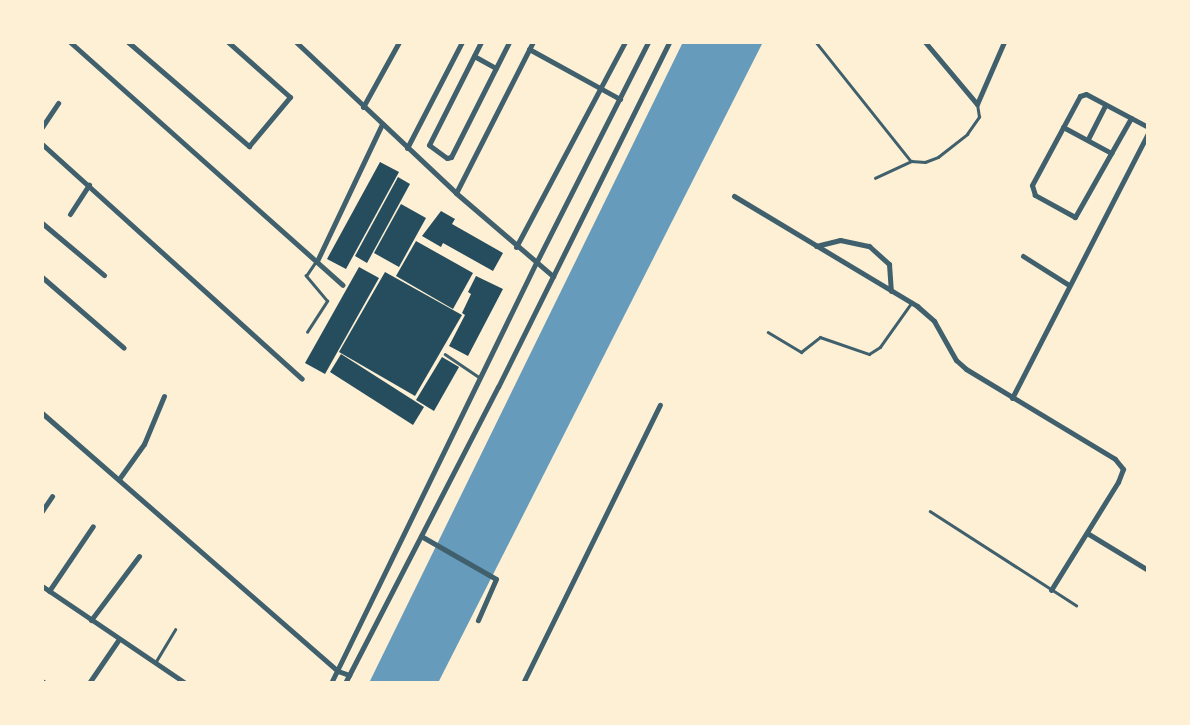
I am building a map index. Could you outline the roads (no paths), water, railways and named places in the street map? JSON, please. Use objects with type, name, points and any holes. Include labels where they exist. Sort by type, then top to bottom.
[{"type":"street","points":[[70,42],[343,285]]},
{"type":"street","points":[[128,42],[249,146],[290,97],[228,42]]},
{"type":"street","points":[[296,42],[456,193],[553,276]]},
{"type":"street","points":[[363,107],[399,42]]},
{"type":"street","points":[[407,148],[462,42]]},
{"type":"street","points":[[481,42],[429,145],[447,158],[451,157],[509,42]]},
{"type":"street","points":[[456,193],[533,42]]},
{"type":"street","points":[[516,247],[625,42]]},
{"type":"street","points":[[331,683],[536,263],[648,42]]},
{"type":"street","points":[[345,683],[669,42]]},
{"type":"street","points":[[925,42],[977,104],[1004,42]]},
{"type":"street","points":[[529,49],[620,99]]},
{"type":"street","points":[[474,57],[496,68]]},
{"type":"street","points":[[1130,118],[1076,217],[1032,190],[1080,96],[1086,94],[1148,127]]},
{"type":"street","points":[[42,127],[58,103]]},
{"type":"street","points":[[1088,139],[1105,105]]},
{"type":"street","points":[[317,261],[382,124]]},
{"type":"street","points":[[1063,127],[1111,153]]},
{"type":"street","points":[[1012,398],[1148,133]]},
{"type":"street","points":[[42,144],[302,379]]},
{"type":"street","points":[[70,215],[89,186]]},
{"type":"street","points":[[734,196],[912,302],[934,321],[956,360],[1012,398],[1115,458],[1123,470],[1051,590]]},
{"type":"street","points":[[42,223],[104,275]]},
{"type":"street","points":[[816,246],[840,240],[869,246],[889,264],[891,291]]},
{"type":"street","points":[[1023,256],[1069,285]]},
{"type":"street","points":[[42,277],[124,348]]},
{"type":"street","points":[[119,479],[144,444],[164,396]]},
{"type":"street","points":[[523,683],[660,405]]},
{"type":"street","points":[[42,413],[338,671],[349,675]]},
{"type":"street","points":[[42,510],[52,496]]},
{"type":"street","points":[[49,591],[93,527]]},
{"type":"street","points":[[1087,533],[1148,570]]},
{"type":"street","points":[[421,536],[494,578],[495,587],[478,620]]},
{"type":"street","points":[[91,620],[139,556]]},
{"type":"street","points":[[42,586],[185,683]]},
{"type":"street","points":[[89,683],[119,639]]},
{"type":"lane","points":[[816,42],[911,162]]},
{"type":"lane","points":[[875,178],[911,162],[925,162],[938,157],[967,134],[979,117],[977,104]]},
{"type":"lane","points":[[307,332],[327,301],[306,276],[317,261]]},
{"type":"lane","points":[[768,332],[801,352],[820,337],[869,354],[880,347],[912,302]]},
{"type":"lane","points":[[445,354],[481,379]]},
{"type":"lane","points":[[930,511],[1076,605]]},
{"type":"lane","points":[[155,663],[175,630]]},
{"type":"water","points":[[683,42],[763,42],[438,683],[369,683]]}]
